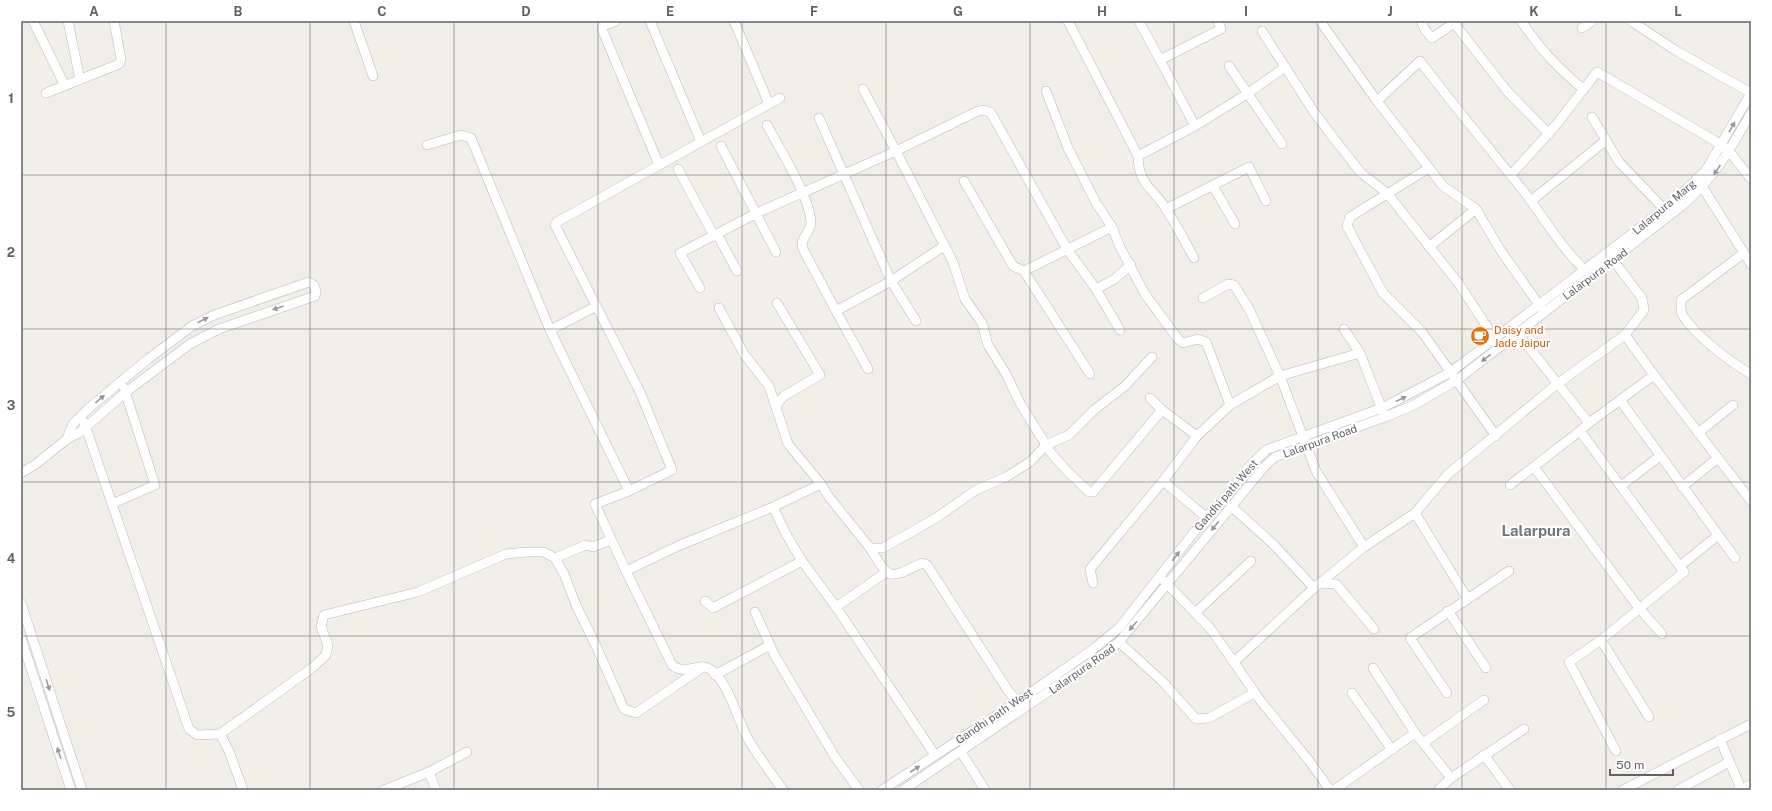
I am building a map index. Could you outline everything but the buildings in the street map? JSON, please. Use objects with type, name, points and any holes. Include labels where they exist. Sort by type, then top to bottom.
[{"type":"street","points":[[33,21],[65,86]]},
{"type":"street","points":[[68,21],[80,80]]},
{"type":"street","points":[[46,93],[119,64],[121,60],[114,21]]},
{"type":"street","points":[[354,21],[373,76]]},
{"type":"street","points":[[616,21],[603,26],[602,29],[659,165]]},
{"type":"street","points":[[650,21],[701,142]]},
{"type":"street","points":[[734,21],[770,104]]},
{"type":"street","points":[[1068,21],[1138,156],[1139,171],[1148,187],[1166,209],[1180,231],[1194,258]]},
{"type":"street","points":[[1160,60],[1221,29],[1218,21]]},
{"type":"street","points":[[1320,21],[1377,101],[1443,186],[1476,209],[1501,251],[1542,309]]},
{"type":"street","points":[[1421,21],[1425,30],[1432,38],[1456,22],[1507,91],[1549,134]]},
{"type":"street","points":[[1521,21],[1542,52],[1583,89]]},
{"type":"street","points":[[1582,28],[1592,21]]},
{"type":"street","points":[[1631,21],[1675,50],[1751,93]]},
{"type":"street","points":[[1141,22],[1196,126]]},
{"type":"street","points":[[1262,31],[1314,112],[1361,173],[1387,193],[1459,284],[1495,339]]},
{"type":"street","points":[[1377,101],[1420,61],[1450,102],[1531,201],[1569,256],[1585,270]]},
{"type":"street","points":[[1229,66],[1282,144]]},
{"type":"street","points":[[1138,156],[1196,126],[1286,67]]},
{"type":"street","points":[[1511,175],[1549,134],[1597,72],[1725,148],[1751,179]]},
{"type":"street","points":[[864,89],[953,262],[965,299],[982,323],[988,346],[1006,374],[1021,405],[1046,445],[1068,472],[1089,492],[1093,492],[1162,410]]},
{"type":"street","points":[[1046,90],[1068,148],[1096,203],[1112,227],[1120,247],[1145,294],[1178,339],[1183,343],[1198,339],[1206,342],[1230,405]]},
{"type":"street","name":"Lalarpura Marg","points":[[1611,257],[1692,184],[1725,148],[1751,93]]},
{"type":"street","points":[[780,98],[557,222],[555,225],[595,307],[640,392],[672,470],[629,491],[595,504],[672,665],[678,670],[703,666],[710,669],[723,684],[748,738],[783,790]]},
{"type":"street","points":[[700,288],[680,253],[757,213],[802,192],[896,151],[978,111],[988,111],[991,113],[1067,250],[1096,289],[1120,330]]},
{"type":"street","name":"Lalarpura Road","points":[[1542,309],[1702,188],[1716,172],[1725,148],[1751,113]]},
{"type":"street","points":[[1592,117],[1605,141],[1619,162],[1664,209]]},
{"type":"street","points":[[819,118],[891,281],[916,321]]},
{"type":"street","points":[[767,125],[802,192],[811,221],[811,226],[802,241],[803,250],[868,369]]},
{"type":"street","points":[[427,145],[461,135],[471,138],[550,330],[629,491]]},
{"type":"street","points":[[1531,201],[1605,141]]},
{"type":"street","points":[[721,146],[776,252]]},
{"type":"street","points":[[1166,209],[1249,167],[1266,201]]},
{"type":"street","points":[[1429,168],[1350,217],[1347,226],[1383,293],[1422,332],[1496,436]]},
{"type":"street","points":[[678,169],[737,271]]},
{"type":"street","points":[[964,181],[1013,266],[1024,271],[1090,374]]},
{"type":"street","points":[[1213,186],[1235,224]]},
{"type":"street","points":[[1702,188],[1751,264]]},
{"type":"street","points":[[1429,247],[1476,209]]},
{"type":"street","points":[[1024,271],[1112,227]]},
{"type":"street","points":[[836,311],[891,281],[944,246]]},
{"type":"street","points":[[1744,253],[1681,300],[1680,308],[1682,315],[1710,346],[1751,374]]},
{"type":"street","points":[[1234,662],[1317,585],[1364,547],[1415,513],[1448,474],[1496,436],[1557,384],[1625,335],[1644,310],[1642,298],[1611,257]]},
{"type":"street","name":"Gandhi path West","points":[[882,790],[1016,702],[1092,650],[1120,628],[1206,517],[1224,499],[1248,468],[1266,450],[1382,408],[1451,372],[1495,339],[1515,330],[1542,309],[1585,270],[1611,257]]},
{"type":"street","points":[[1096,289],[1113,280],[1130,265]]},
{"type":"street","points":[[21,473],[36,464],[67,439],[79,433],[126,392],[186,346],[219,329],[315,296],[316,291],[314,285],[309,282],[214,315],[180,334],[121,381],[81,416],[73,424],[67,439]]},
{"type":"street","points":[[1203,298],[1228,284],[1234,286],[1249,309],[1280,376],[1316,471],[1364,547]]},
{"type":"street","points":[[776,405],[784,396],[820,376],[777,303]]},
{"type":"street","points":[[550,330],[595,307]]},
{"type":"street","points":[[719,308],[744,354],[770,386],[788,444],[870,548],[885,572],[898,575],[922,562],[928,565],[1009,692],[1016,702],[1024,709]]},
{"type":"street","points":[[1344,329],[1360,353],[1385,417]]},
{"type":"street","points":[[1515,330],[1589,423]]},
{"type":"street","name":"Lalarpura Road","points":[[903,790],[1024,709],[1119,642],[1231,506],[1265,466],[1275,457],[1306,445],[1339,436],[1414,404],[1457,380],[1515,330]]},
{"type":"street","points":[[180,334],[186,346]]},
{"type":"street","points":[[1625,335],[1751,501]]},
{"type":"street","points":[[1094,583],[1090,568],[1163,481],[1197,436],[1230,405],[1280,376],[1360,353]]},
{"type":"street","points":[[870,548],[883,548],[936,518],[976,490],[1006,477],[1030,462],[1046,445],[1068,435],[1094,410],[1125,386],[1152,357]]},
{"type":"street","points":[[148,359],[157,368]]},
{"type":"street","points":[[1510,486],[1589,423],[1654,375]]},
{"type":"street","points":[[112,504],[155,485],[126,392],[121,381]]},
{"type":"street","points":[[1150,398],[1162,410],[1197,436]]},
{"type":"street","points":[[1620,400],[1717,536],[1735,558]]},
{"type":"street","points":[[1698,432],[1733,405]]},
{"type":"street","points":[[81,416],[189,729],[196,735],[220,734],[312,668],[326,655],[328,645],[321,627],[324,615],[418,592],[506,554],[544,552],[555,558],[564,574],[576,606],[597,648],[624,709],[636,713],[703,666]]},
{"type":"street","points":[[1580,431],[1684,572],[1601,640],[1569,662],[1616,751]]},
{"type":"street","points":[[1621,486],[1660,456]]},
{"type":"street","points":[[1682,487],[1718,458]]},
{"type":"street","points":[[1534,467],[1639,608],[1662,634]]},
{"type":"street","points":[[1163,481],[1206,517]]},
{"type":"street","points":[[626,571],[678,546],[773,507],[821,484]]},
{"type":"street","points":[[1231,506],[1317,585],[1336,584],[1374,629]]},
{"type":"street","points":[[773,507],[786,534],[802,561],[836,607],[935,755]]},
{"type":"street","points":[[1415,513],[1467,598]]},
{"type":"street","points":[[1680,566],[1717,536]]},
{"type":"street","points":[[555,558],[586,545],[593,547],[611,540]]},
{"type":"street","points":[[705,601],[713,608],[802,561]]},
{"type":"street","points":[[1195,613],[1251,561]]},
{"type":"street","points":[[1447,693],[1410,638],[1509,571]]},
{"type":"street","points":[[836,607],[885,572]]},
{"type":"street","points":[[1160,577],[1210,628],[1254,692],[1310,762],[1330,790]]},
{"type":"street","points":[[22,606],[77,789]]},
{"type":"street","points":[[1448,611],[1486,668]]},
{"type":"street","points":[[755,612],[770,645],[835,757],[859,790]]},
{"type":"street","points":[[21,638],[77,789]]},
{"type":"street","points":[[1601,640],[1649,717]]},
{"type":"street","points":[[1119,642],[1163,682],[1196,719],[1209,718],[1254,692]]},
{"type":"street","points":[[715,675],[770,645]]},
{"type":"street","points":[[25,649],[35,646]]},
{"type":"street","points":[[30,663],[39,660]]},
{"type":"street","points":[[1373,668],[1415,733],[1451,778]]},
{"type":"street","points":[[1352,692],[1392,750]]},
{"type":"street","points":[[1423,743],[1484,700]]},
{"type":"street","points":[[1623,790],[1751,724]]},
{"type":"street","points":[[1437,790],[1451,778],[1524,729]]},
{"type":"street","points":[[1334,790],[1415,733]]},
{"type":"street","points":[[220,734],[229,751],[243,790]]},
{"type":"street","points":[[1720,739],[1740,789],[1751,785]]},
{"type":"street","points":[[384,790],[429,772],[467,752]]},
{"type":"street","points":[[960,752],[985,790]]},
{"type":"street","points":[[1484,755],[1510,790]]},
{"type":"street","points":[[1678,790],[1730,762]]},
{"type":"street","points":[[429,772],[436,790]]},
{"type":"place","name":"Daisy and Jade Jaipur","points":[[1480,336]]},
{"type":"district","name":"Lalarpura","points":[[1536,530]]}]
